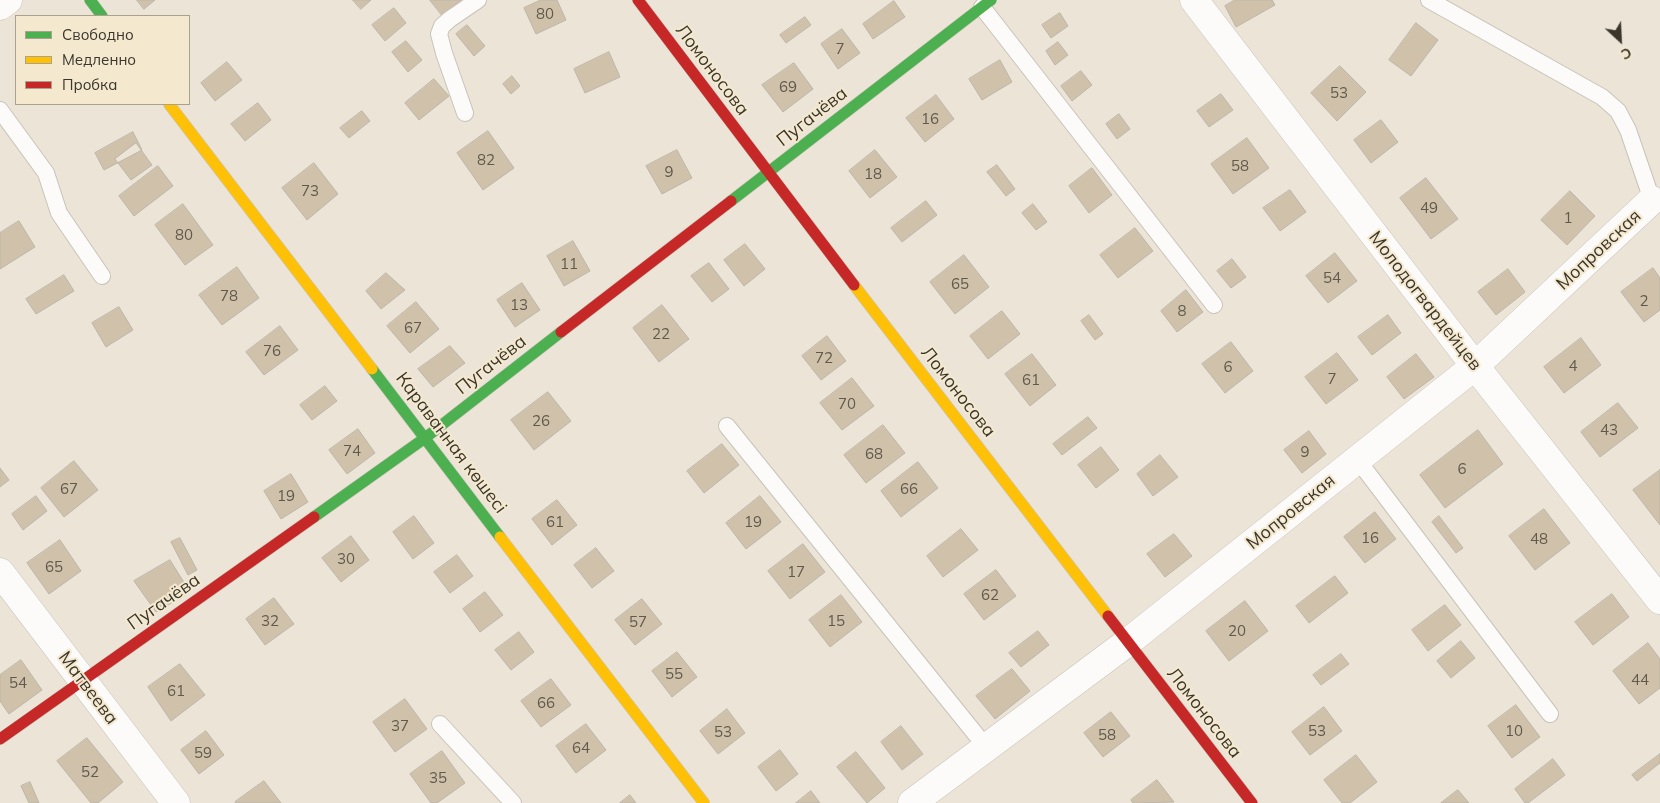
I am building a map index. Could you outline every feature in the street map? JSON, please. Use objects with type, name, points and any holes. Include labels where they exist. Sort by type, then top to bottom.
[{"type":"street","points":[[0,6],[8,0]]},
{"type":"street","points":[[90,0],[101,15]]},
{"type":"street","name":"Ломоносова","points":[[638,0],[768,173],[1252,803]]},
{"type":"street","name":"Молодогвардейцев","points":[[1194,0],[1475,366],[1660,600]]},
{"type":"street","name":"Пугачёва","points":[[0,739],[425,438],[986,4]]},
{"type":"street","name":"Караванная көшесі","points":[[170,105],[704,803]]},
{"type":"street","name":"Мопровская","points":[[912,803],[1128,642],[1475,366],[1656,202]]},
{"type":"street","name":"Матвеева","points":[[0,572],[176,803]]},
{"type":"lane","points":[[465,113],[444,53],[440,34],[442,26],[478,0]]},
{"type":"lane","points":[[1429,0],[1602,97],[1613,106],[1618,111],[1628,130],[1656,202]]},
{"type":"lane","points":[[986,4],[1214,305]]},
{"type":"lane","points":[[0,110],[46,173],[59,213],[102,276]]},
{"type":"lane","points":[[727,426],[986,747]]},
{"type":"lane","points":[[1357,459],[1550,714]]},
{"type":"lane","points":[[440,724],[513,803]]},
{"type":"building","points":[[137,0],[155,0],[144,9]]},
{"type":"building","points":[[353,0],[371,0],[361,9]]},
{"type":"building","points":[[430,0],[461,0],[442,15]]},
{"type":"building","points":[[541,0],[557,0],[566,20],[536,34],[524,8]]},
{"type":"building","points":[[1235,0],[1272,0],[1275,5],[1236,27],[1225,6]]},
{"type":"building","points":[[894,1],[905,17],[873,39],[863,24]]},
{"type":"building","points":[[394,8],[406,23],[385,41],[372,25]]},
{"type":"building","points":[[1060,13],[1068,26],[1051,38],[1042,25]]},
{"type":"building","points":[[805,17],[811,25],[786,43],[780,35]]},
{"type":"building","points":[[1416,23],[1438,40],[1411,76],[1389,60]]},
{"type":"building","points":[[467,25],[485,46],[474,56],[456,34]]},
{"type":"building","points":[[842,29],[860,53],[838,69],[821,44]]},
{"type":"building","points":[[406,41],[422,60],[408,72],[392,52]]},
{"type":"building","points":[[1058,42],[1068,55],[1055,65],[1046,51]]},
{"type":"building","points":[[609,52],[620,77],[585,93],[574,69]]},
{"type":"building","points":[[1000,60],[1012,82],[982,100],[969,79]]},
{"type":"building","points":[[227,62],[242,80],[215,101],[201,83]]},
{"type":"building","points":[[794,63],[813,89],[783,112],[762,85]]},
{"type":"building","points":[[1340,66],[1366,92],[1337,121],[1311,93]]},
{"type":"building","points":[[1081,71],[1092,85],[1072,101],[1061,86]]},
{"type":"building","points":[[512,76],[520,86],[511,94],[503,84]]},
{"type":"building","points":[[434,79],[449,96],[419,120],[405,103]]},
{"type":"building","points":[[1221,94],[1233,110],[1209,127],[1197,111]]},
{"type":"building","points":[[936,95],[954,119],[925,142],[906,118]]},
{"type":"building","points":[[258,103],[271,120],[245,141],[231,124]]},
{"type":"building","points":[[362,111],[370,121],[349,138],[340,128]]},
{"type":"building","points":[[1119,114],[1130,129],[1117,139],[1106,124]]},
{"type":"building","points":[[1381,120],[1398,142],[1371,163],[1354,140]]},
{"type":"building","points":[[488,131],[514,168],[483,190],[457,153]]},
{"type":"building","points":[[133,132],[142,150],[104,170],[95,153]]},
{"type":"building","points":[[1247,138],[1269,168],[1233,194],[1211,164]]},
{"type":"building","points":[[136,143],[152,165],[131,180],[115,159]]},
{"type":"building","points":[[677,150],[692,178],[662,194],[646,166]]},
{"type":"building","points":[[875,150],[897,177],[870,198],[849,171]]},
{"type":"building","points":[[314,163],[338,194],[307,220],[282,188]]},
{"type":"building","points":[[997,165],[1015,189],[1006,196],[987,172]]},
{"type":"building","points":[[158,166],[173,186],[134,216],[119,196]]},
{"type":"building","points":[[1092,168],[1112,195],[1089,213],[1069,186]]},
{"type":"building","points":[[1426,178],[1458,219],[1431,239],[1400,198]]},
{"type":"building","points":[[1290,190],[1306,212],[1280,231],[1263,208]]},
{"type":"building","points":[[1570,191],[1595,216],[1567,245],[1541,220]]},
{"type":"building","points":[[926,201],[937,215],[902,242],[891,228]]},
{"type":"building","points":[[183,204],[213,245],[185,265],[155,225]]},
{"type":"building","points":[[1033,204],[1047,222],[1036,230],[1022,213]]},
{"type":"building","points":[[19,221],[35,247],[0,269],[0,233]]},
{"type":"building","points":[[1135,228],[1153,251],[1118,278],[1100,255]]},
{"type":"building","points":[[573,241],[590,271],[564,286],[547,256]]},
{"type":"building","points":[[745,244],[765,269],[744,286],[724,260]]},
{"type":"building","points":[[1335,253],[1357,281],[1328,303],[1306,276]]},
{"type":"building","points":[[964,255],[989,287],[955,314],[930,282]]},
{"type":"building","points":[[1232,259],[1246,277],[1231,288],[1217,271]]},
{"type":"building","points":[[709,263],[729,289],[712,302],[691,276]]},
{"type":"building","points":[[237,267],[259,298],[222,325],[199,295]]},
{"type":"building","points":[[1653,268],[1660,278],[1660,310],[1644,322],[1621,292]]},
{"type":"building","points":[[1508,269],[1525,292],[1496,315],[1478,292]]},
{"type":"building","points":[[386,273],[405,290],[381,309],[366,291]]},
{"type":"building","points":[[64,275],[74,291],[36,314],[26,299]]},
{"type":"building","points":[[522,283],[540,310],[515,327],[497,300]]},
{"type":"building","points":[[1186,290],[1203,312],[1177,332],[1161,311]]},
{"type":"building","points":[[416,302],[439,329],[410,353],[387,326]]},
{"type":"building","points":[[662,305],[689,339],[659,362],[633,328]]},
{"type":"building","points":[[119,307],[133,330],[106,347],[92,323]]},
{"type":"building","points":[[1002,311],[1020,334],[988,359],[970,336]]},
{"type":"building","points":[[1089,315],[1103,334],[1095,340],[1081,321]]},
{"type":"building","points":[[1388,315],[1401,333],[1372,355],[1358,337]]},
{"type":"building","points":[[280,326],[298,350],[264,375],[246,352]]},
{"type":"building","points":[[827,336],[846,361],[821,380],[802,356]]},
{"type":"building","points":[[1581,338],[1601,365],[1564,393],[1544,367]]},
{"type":"building","points":[[1231,342],[1253,371],[1225,393],[1202,364]]},
{"type":"building","points":[[450,346],[465,363],[433,387],[418,369]]},
{"type":"building","points":[[1337,353],[1358,380],[1326,404],[1305,377]]},
{"type":"building","points":[[1032,354],[1056,385],[1030,406],[1005,374]]},
{"type":"building","points":[[1416,354],[1434,377],[1404,399],[1387,377]]},
{"type":"building","points":[[852,378],[874,406],[842,430],[820,403]]},
{"type":"building","points":[[325,386],[337,401],[312,420],[300,405]]},
{"type":"building","points":[[548,392],[571,421],[534,450],[511,420]]},
{"type":"building","points":[[1618,403],[1638,428],[1600,457],[1581,432]]},
{"type":"building","points":[[1088,417],[1097,428],[1062,455],[1053,444]]},
{"type":"building","points":[[883,425],[905,453],[866,483],[844,455]]},
{"type":"building","points":[[358,429],[375,453],[347,474],[329,450]]},
{"type":"building","points":[[1478,430],[1503,464],[1445,508],[1420,475]]},
{"type":"building","points":[[1309,431],[1326,454],[1302,473],[1284,450]]},
{"type":"building","points":[[722,444],[739,465],[704,493],[687,471]]},
{"type":"building","points":[[1101,447],[1119,470],[1096,488],[1078,465]]},
{"type":"building","points":[[1160,455],[1178,477],[1153,496],[1137,474]]},
{"type":"building","points":[[74,461],[98,490],[64,517],[41,488]]},
{"type":"building","points":[[918,462],[938,488],[901,517],[881,491]]},
{"type":"building","points":[[0,468],[9,480],[0,487]]},
{"type":"building","points":[[1660,470],[1660,525],[1633,490]]},
{"type":"building","points":[[291,474],[308,502],[281,519],[264,491]]},
{"type":"building","points":[[36,496],[47,511],[23,530],[12,514]]},
{"type":"building","points":[[760,496],[781,522],[746,549],[726,523]]},
{"type":"building","points":[[557,500],[577,525],[552,545],[532,519]]},
{"type":"building","points":[[1544,509],[1570,543],[1535,570],[1509,536]]},
{"type":"building","points":[[1375,512],[1396,539],[1365,563],[1344,537]]},
{"type":"building","points":[[414,516],[434,543],[413,559],[393,532]]},
{"type":"building","points":[[1439,516],[1463,548],[1456,553],[1432,522]]},
{"type":"building","points":[[961,529],[978,550],[943,577],[927,556]]},
{"type":"building","points":[[1174,534],[1192,556],[1165,577],[1147,554]]},
{"type":"building","points":[[351,536],[369,560],[341,582],[322,558]]},
{"type":"building","points":[[180,538],[197,570],[188,575],[171,542]]},
{"type":"building","points":[[60,540],[81,571],[49,594],[27,563]]},
{"type":"building","points":[[803,544],[825,572],[790,599],[768,571]]},
{"type":"building","points":[[596,548],[614,571],[592,588],[574,565]]},
{"type":"building","points":[[457,555],[473,576],[450,593],[434,572]]},
{"type":"building","points":[[170,560],[190,592],[156,612],[134,581]]},
{"type":"building","points":[[996,570],[1016,596],[984,620],[964,594]]},
{"type":"building","points":[[1335,576],[1348,593],[1309,623],[1296,606]]},
{"type":"building","points":[[485,592],[503,615],[480,632],[463,609]]},
{"type":"building","points":[[1612,594],[1629,617],[1593,645],[1575,622]]},
{"type":"building","points":[[841,595],[862,622],[830,647],[809,620]]},
{"type":"building","points":[[274,598],[294,624],[265,645],[246,619]]},
{"type":"building","points":[[642,599],[662,624],[635,645],[615,620]]},
{"type":"building","points":[[1245,601],[1268,631],[1229,661],[1206,631]]},
{"type":"building","points":[[1445,605],[1461,625],[1428,651],[1412,630]]},
{"type":"building","points":[[1038,631],[1049,645],[1021,667],[1009,653]]},
{"type":"building","points":[[519,632],[534,652],[511,670],[495,650]]},
{"type":"building","points":[[1461,641],[1475,658],[1451,678],[1437,661]]},
{"type":"building","points":[[1648,643],[1660,659],[1660,688],[1639,704],[1613,671]]},
{"type":"building","points":[[677,652],[697,677],[672,697],[652,671]]},
{"type":"building","points":[[1341,654],[1349,664],[1321,685],[1313,675]]},
{"type":"building","points":[[21,660],[42,690],[9,714],[0,701],[0,675]]},
{"type":"building","points":[[180,664],[205,695],[171,721],[148,687]]},
{"type":"building","points":[[1012,669],[1030,691],[995,719],[976,696]]},
{"type":"building","points":[[551,679],[571,705],[541,727],[521,701]]},
{"type":"building","points":[[405,699],[427,729],[395,752],[373,722]]},
{"type":"building","points":[[1516,705],[1540,737],[1512,758],[1488,726]]},
{"type":"building","points":[[1324,707],[1342,731],[1310,755],[1292,732]]},
{"type":"building","points":[[727,709],[745,733],[718,754],[700,731]]},
{"type":"building","points":[[1111,712],[1130,736],[1103,757],[1084,733]]},
{"type":"building","points":[[586,724],[606,750],[576,773],[556,746]]},
{"type":"building","points":[[901,726],[923,754],[902,770],[881,742]]},
{"type":"building","points":[[206,731],[224,755],[199,774],[181,750]]},
{"type":"building","points":[[87,738],[123,782],[98,803],[91,803],[57,761]]},
{"type":"building","points":[[780,750],[798,774],[776,791],[758,767]]},
{"type":"building","points":[[442,751],[465,783],[437,803],[431,803],[410,774]]},
{"type":"building","points":[[856,752],[885,788],[867,803],[837,767]]},
{"type":"building","points":[[1660,754],[1660,763],[1637,781],[1632,775]]},
{"type":"building","points":[[1356,755],[1377,782],[1350,803],[1342,803],[1324,780]]},
{"type":"building","points":[[1553,759],[1565,775],[1528,803],[1525,803],[1515,789]]},
{"type":"building","points":[[1157,780],[1174,802],[1133,803],[1131,800]]},
{"type":"building","points":[[264,781],[281,803],[235,802]]},
{"type":"building","points":[[30,782],[39,803],[29,803],[21,786]]},
{"type":"building","points":[[1458,790],[1469,803],[1441,803]]},
{"type":"building","points":[[811,791],[820,803],[796,803]]},
{"type":"building","points":[[630,795],[636,803],[620,803]]},
{"type":"traffic: fast","points":[[90,0],[101,15]]},
{"type":"traffic: fast","points":[[731,201],[991,0]]},
{"type":"traffic: fast","points":[[314,517],[425,438],[561,332]]},
{"type":"traffic: fast","points":[[372,369],[500,537]]},
{"type":"traffic: slow","points":[[170,105],[372,369]]},
{"type":"traffic: slow","points":[[854,285],[1108,616]]},
{"type":"traffic: slow","points":[[500,537],[704,803]]},
{"type":"traffic: jam","points":[[638,0],[854,285]]},
{"type":"traffic: jam","points":[[561,332],[731,201]]},
{"type":"traffic: jam","points":[[0,739],[314,517]]},
{"type":"traffic: jam","points":[[1108,616],[1252,803]]}]
